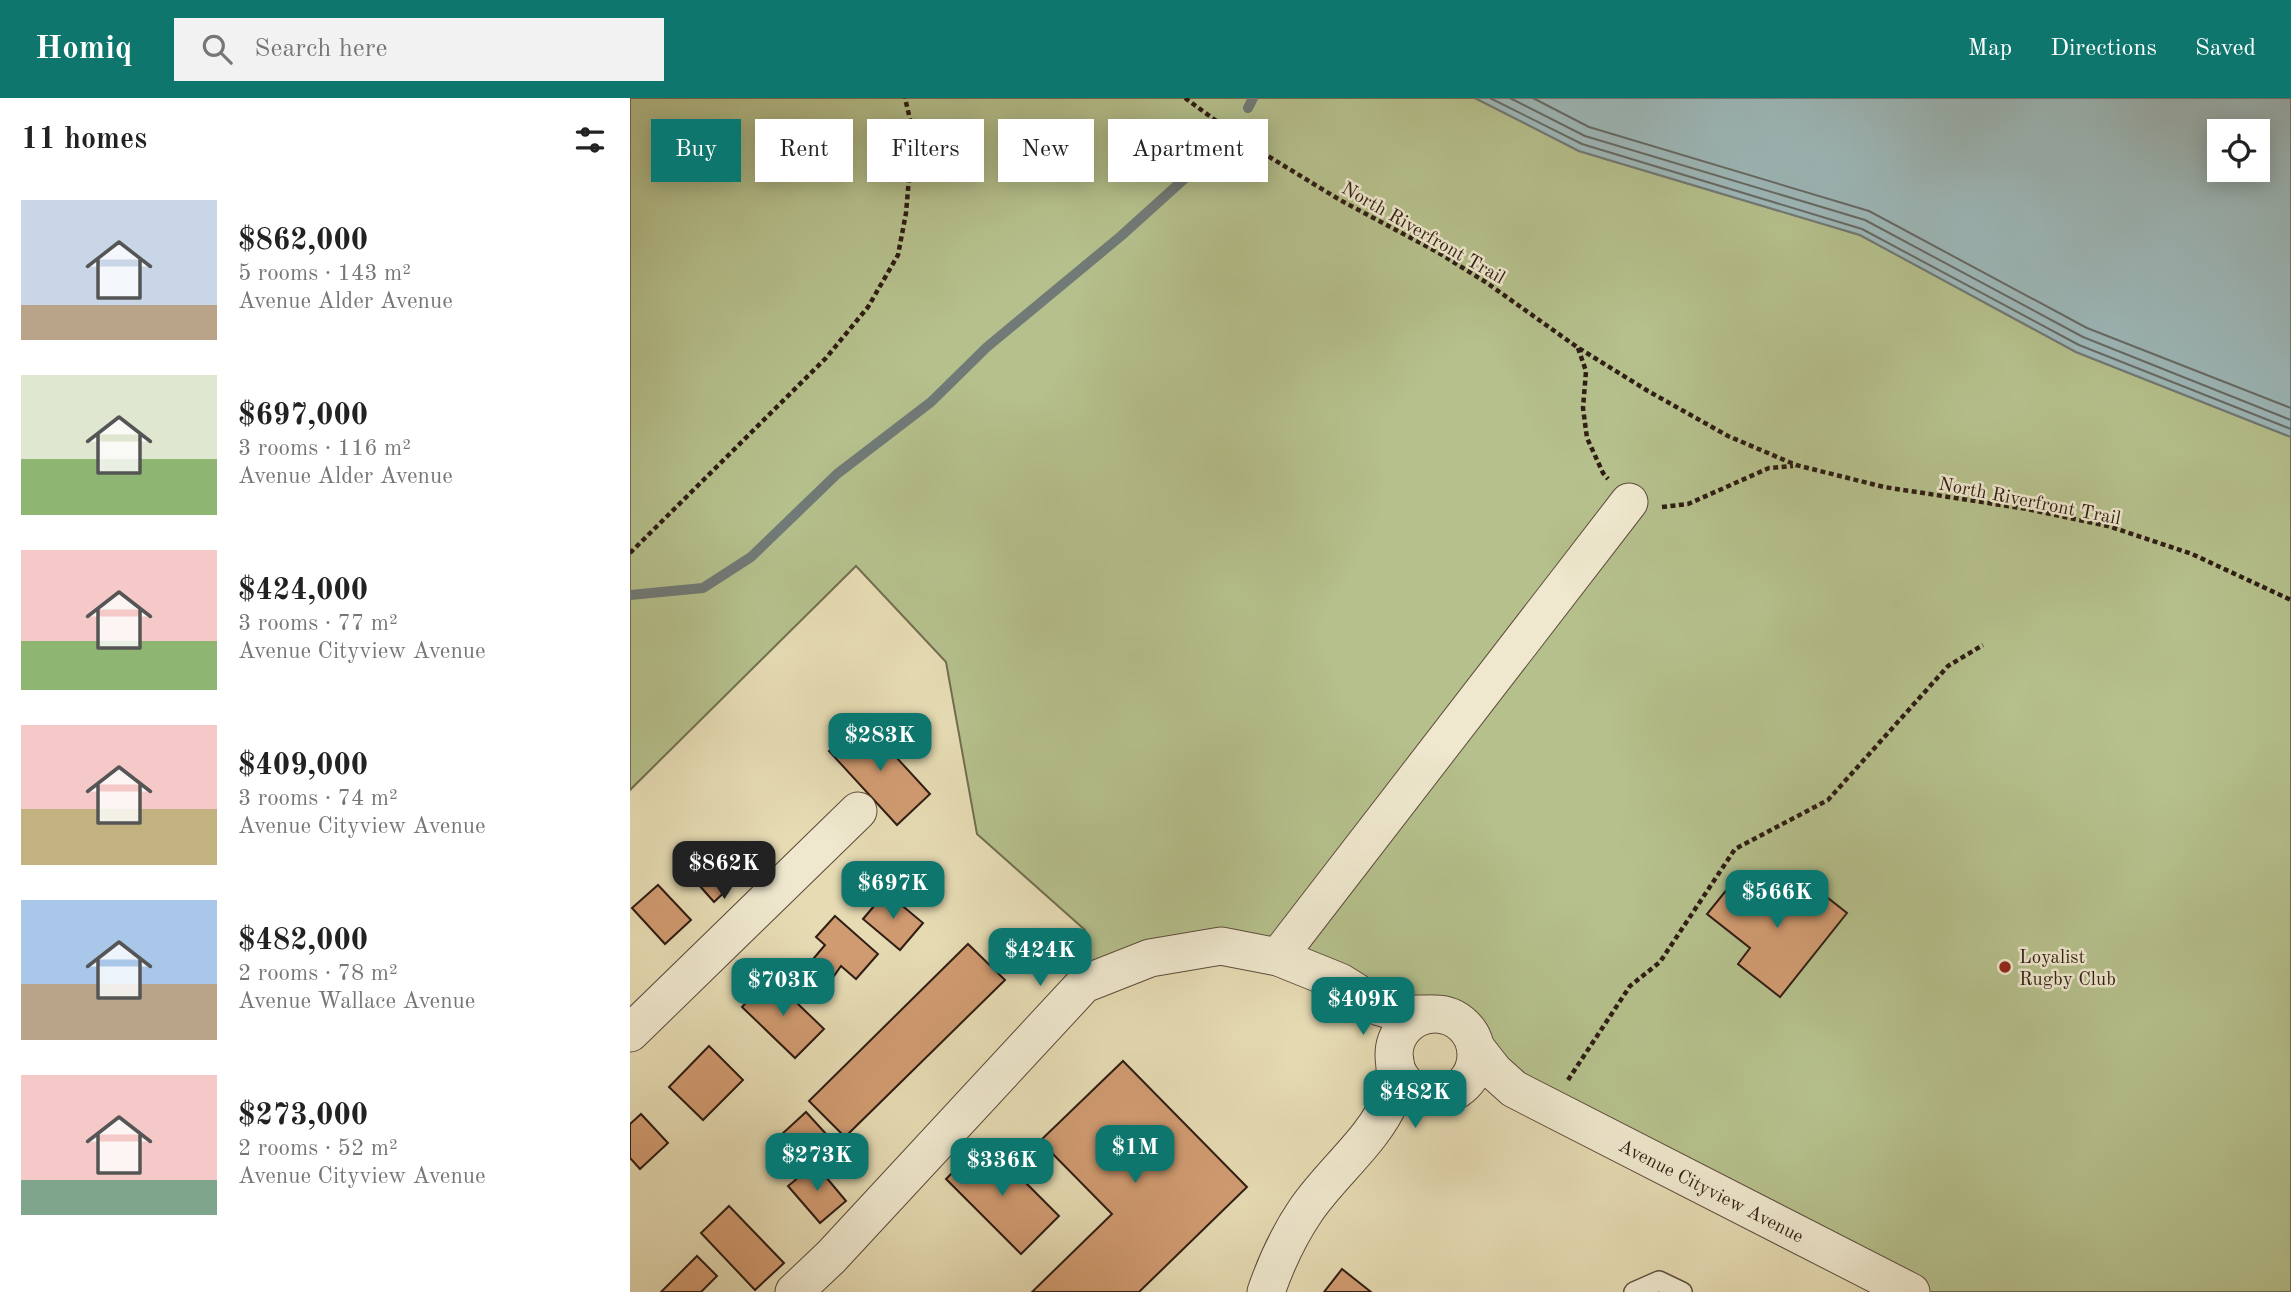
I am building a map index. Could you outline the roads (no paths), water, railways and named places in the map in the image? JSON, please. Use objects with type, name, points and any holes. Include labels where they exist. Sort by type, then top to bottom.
[{"type":"street","points":[[1278,957],[1629,502]]},
{"type":"street","points":[[630,1033],[858,811]]},
{"type":"street","points":[[794,1292],[831,1257],[1084,984],[1150,958],[1220,946],[1278,957],[1340,982],[1380,1007],[1404,1013],[1443,1015],[1455,1019],[1465,1026],[1476,1048],[1476,1061],[1465,1084],[1442,1093],[1418,1092],[1408,1085],[1399,1074],[1391,1026],[1380,1007]]},
{"type":"street","points":[[1266,1292],[1287,1241],[1307,1208],[1379,1121],[1392,1097],[1399,1035],[1407,1025],[1430,1014]]},
{"type":"street","name":"Avenue Cityview Avenue","points":[[1476,1048],[1494,1071],[1514,1089],[1912,1292]]},
{"type":"street","name":"Avenue Cityview Avenue","points":[[1379,1121],[1413,1099],[1482,1086],[1514,1089]]},
{"type":"lane","points":[[1633,1292],[1659,1282],[1682,1292]]},
{"type":"water","points":[[1475,98],[2291,98],[2291,437],[2076,352],[1860,235],[1579,151]]},
{"type":"waterway","points":[[1248,108],[1253,98]]},
{"type":"waterway","points":[[630,595],[703,588],[751,557],[837,474],[931,402],[987,347],[1121,236],[1181,182]]},
{"type":"place","name":"Loyalist Rugby Club","points":[[2005,967]]}]
